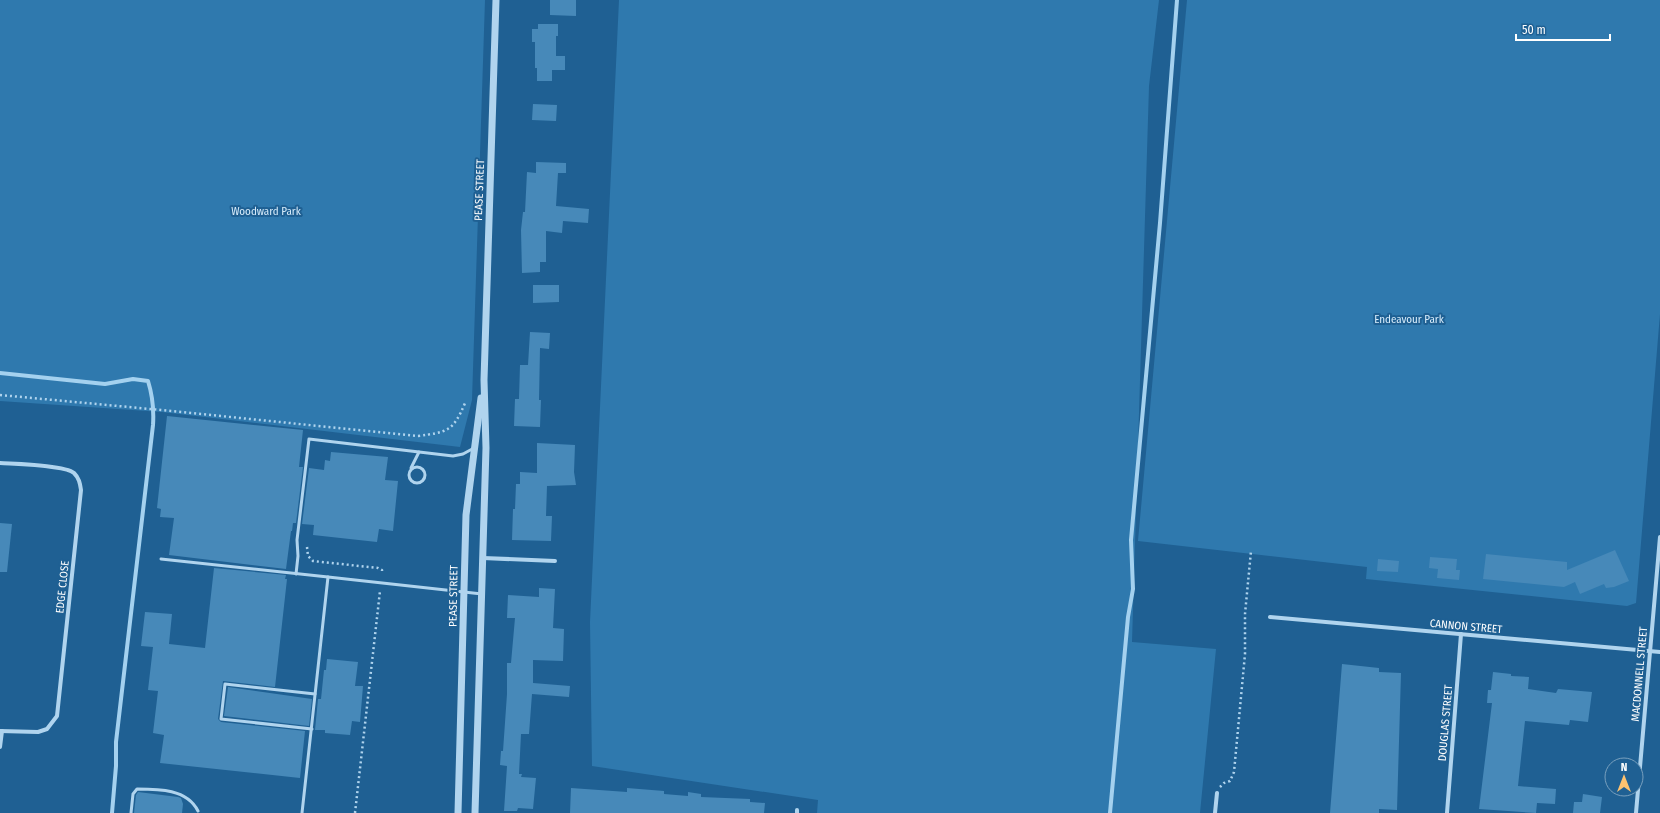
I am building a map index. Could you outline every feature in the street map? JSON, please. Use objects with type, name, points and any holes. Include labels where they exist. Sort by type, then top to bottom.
[{"type":"street","name":"PEASE STREET","points":[[475,813],[486,448],[484,380],[496,0]]},
{"type":"street","name":"PEASE STREET","points":[[458,813],[466,515],[484,380]]},
{"type":"street","name":"EDGE CLOSE","points":[[0,463],[62,468],[73,472],[79,480],[81,490],[58,716],[47,729],[38,732],[1,731],[0,747]]},
{"type":"street","name":"MACDONNELL STREET","points":[[1636,813],[1660,537]]},
{"type":"street","points":[[483,558],[555,561]]},
{"type":"street","name":"CANNON STREET","points":[[1270,617],[1660,652]]},
{"type":"street","name":"DOUGLAS STREET","points":[[1447,813],[1462,634]]},
{"type":"street","points":[[1215,813],[1217,793]]},
{"type":"lane","points":[[296,574],[298,556],[297,540],[309,439],[452,456],[463,454],[474,448]]},
{"type":"lane","points":[[411,470],[419,467],[423,469],[426,477],[423,482],[418,484],[412,482],[409,478],[411,470],[419,452]]},
{"type":"lane","points":[[161,559],[482,594]]},
{"type":"lane","points":[[302,813],[328,577]]},
{"type":"lane","points":[[312,729],[221,719],[225,684],[315,694]]},
{"type":"lane","points":[[131,813],[133,794],[137,789],[178,793],[195,804],[198,811]]},
{"type":"path","points":[[0,395],[418,436],[440,433],[450,428],[458,420],[465,403]]},
{"type":"path","points":[[307,547],[308,556],[313,561],[380,568],[382,573]]},
{"type":"path","points":[[1217,793],[1222,785],[1230,781],[1234,772],[1245,660],[1245,614],[1251,551]]},
{"type":"path","points":[[356,813],[380,591]]},
{"type":"green space","name":"Woodward Park","points":[[0,0],[485,0],[472,400],[460,447],[162,412],[0,401]]},
{"type":"green space","points":[[619,0],[1159,0],[1149,86],[1132,642],[1216,649],[1200,813],[817,813],[818,800],[592,766],[590,622]]},
{"type":"green space","name":"Endeavour Park","points":[[1187,0],[1660,0],[1660,314],[1636,603],[1627,606],[1366,579],[1367,567],[1138,541]]},
{"type":"building","points":[[550,0],[576,0],[576,16],[550,15]]},
{"type":"building","points":[[538,24],[558,24],[558,36],[556,36],[556,56],[565,56],[565,70],[552,70],[552,81],[537,81],[537,68],[535,68],[535,42],[532,42],[532,29],[538,29]]},
{"type":"building","points":[[533,104],[557,105],[556,121],[532,120]]},
{"type":"building","points":[[536,162],[566,163],[566,173],[558,173],[556,206],[589,209],[588,223],[563,221],[562,233],[546,231],[546,262],[540,262],[540,272],[522,273],[521,230],[523,212],[525,212],[527,172],[536,173]]},
{"type":"building","points":[[533,285],[559,285],[559,302],[533,303]]},
{"type":"building","points":[[530,332],[550,333],[549,349],[540,348],[540,427],[514,426],[515,399],[519,399],[520,365],[528,365]]},
{"type":"building","points":[[167,416],[303,430],[299,467],[303,467],[296,523],[293,523],[291,531],[286,569],[169,555],[174,518],[160,517],[161,509],[157,508]]},
{"type":"building","points":[[537,443],[575,445],[574,472],[576,485],[547,486],[546,516],[552,516],[551,541],[512,540],[513,509],[515,509],[516,484],[520,484],[520,472],[537,473]]},
{"type":"building","points":[[331,452],[388,457],[385,480],[398,481],[393,531],[379,529],[377,542],[313,535],[314,525],[302,524],[309,468],[324,470],[325,460],[330,461]]},
{"type":"building","points":[[0,523],[12,524],[7,572],[0,572]]},
{"type":"building","points":[[1615,550],[1629,581],[1614,587],[1606,588],[1604,584],[1580,594],[1575,582],[1564,587],[1483,579],[1486,554],[1567,562],[1567,570]]},
{"type":"building","points":[[1430,557],[1457,559],[1456,570],[1460,570],[1459,580],[1437,578],[1438,569],[1429,568]]},
{"type":"building","points":[[1378,559],[1399,561],[1398,572],[1377,571]]},
{"type":"building","points":[[214,568],[286,575],[285,579],[287,579],[275,687],[223,681],[218,719],[221,722],[305,731],[300,778],[160,763],[164,735],[153,733],[158,691],[148,690],[153,647],[141,646],[145,612],[172,614],[169,644],[205,648]]},
{"type":"building","points":[[539,588],[555,589],[553,628],[564,629],[563,661],[533,660],[533,683],[570,686],[569,697],[532,694],[529,734],[521,734],[519,774],[522,774],[521,777],[536,778],[533,809],[518,808],[517,811],[504,811],[507,766],[500,765],[501,751],[503,751],[507,694],[507,663],[511,663],[515,618],[507,618],[508,595],[539,597]]},
{"type":"building","points":[[327,659],[358,662],[355,686],[363,686],[360,722],[352,721],[350,735],[325,733],[325,730],[315,730],[318,699],[321,699],[324,670],[326,670]]},
{"type":"building","points":[[1342,664],[1379,668],[1379,672],[1401,673],[1397,810],[1379,809],[1379,813],[1330,813]]},
{"type":"building","points":[[1493,672],[1511,674],[1511,676],[1529,677],[1528,689],[1556,693],[1558,689],[1592,692],[1588,722],[1570,720],[1569,725],[1525,721],[1518,786],[1556,789],[1555,804],[1537,803],[1536,813],[1479,809],[1492,703],[1487,703],[1488,690],[1491,690]]},
{"type":"building","points":[[228,687],[312,699],[309,726],[224,716]]},
{"type":"building","points":[[571,788],[627,792],[627,788],[664,791],[664,794],[688,796],[688,792],[701,794],[701,797],[750,799],[750,802],[765,803],[764,813],[570,813]]},
{"type":"building","points":[[138,792],[181,798],[183,804],[182,813],[134,813],[136,795]]},
{"type":"building","points":[[1583,794],[1602,797],[1600,813],[1573,813],[1574,802],[1582,802]]},
{"type":"waterway","points":[[1110,813],[1128,617],[1133,589],[1131,540],[1160,223],[1177,0]]},
{"type":"waterway","points":[[0,373],[105,384],[133,379],[148,381],[150,387],[153,403],[153,425],[116,742],[116,766],[112,813]]}]
